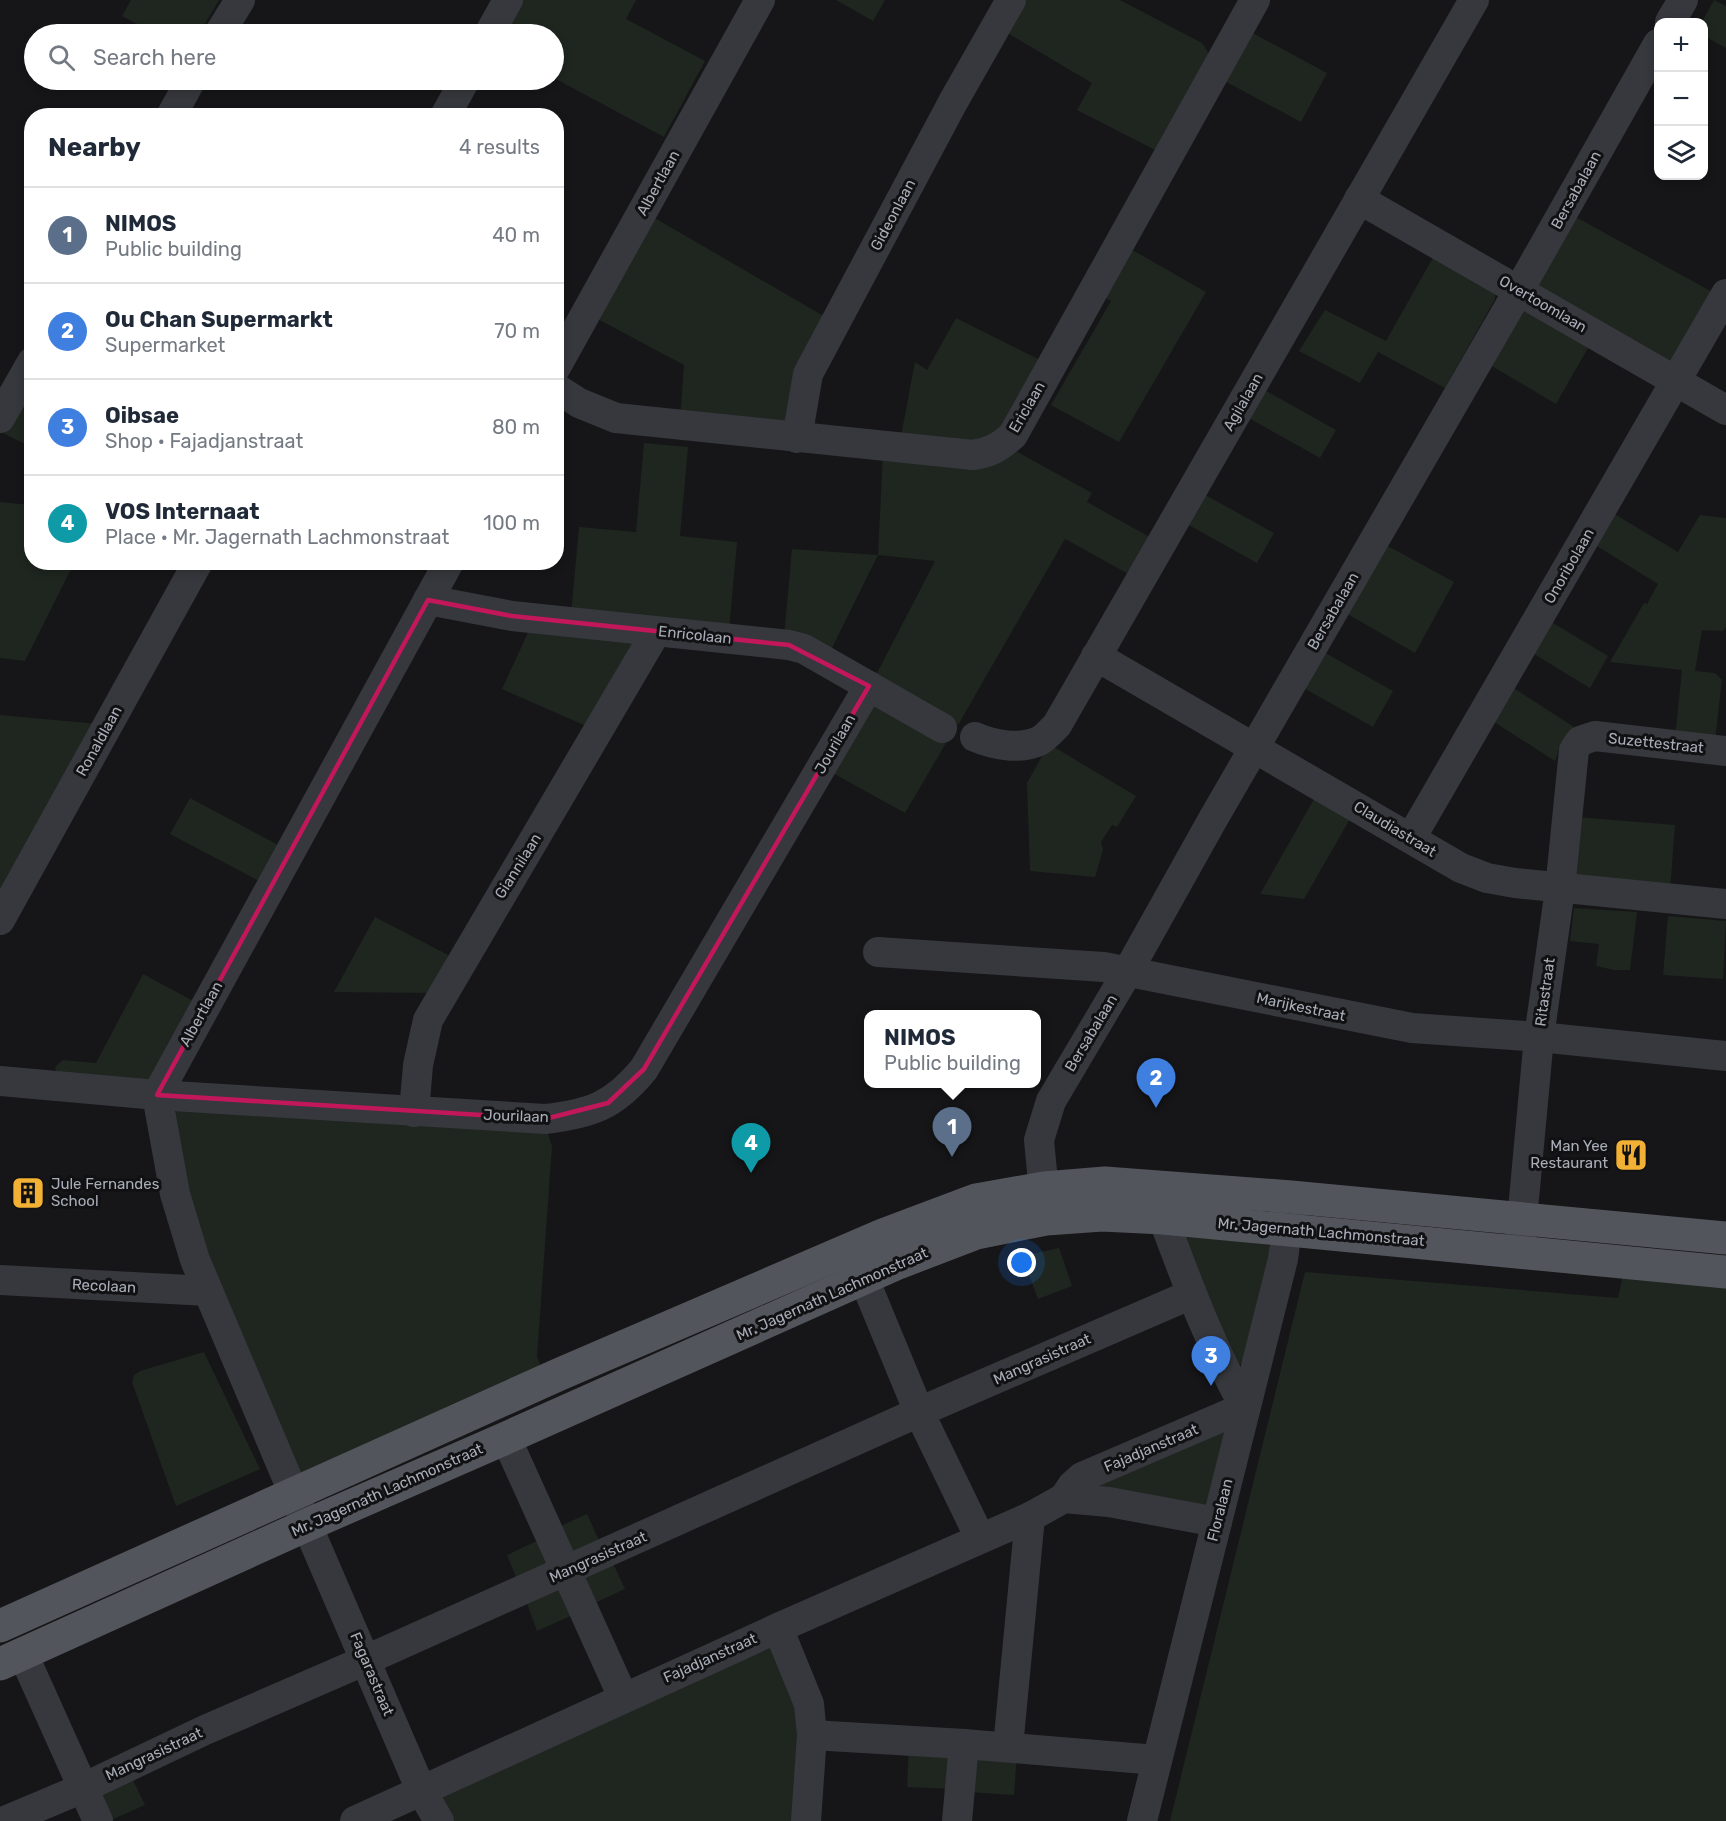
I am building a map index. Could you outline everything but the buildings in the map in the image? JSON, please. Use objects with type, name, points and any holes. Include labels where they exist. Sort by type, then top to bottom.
[{"type":"main road","name":"Mr. Jagernath Lachmonstraat","points":[[12,1659],[307,1525],[898,1263],[1045,1204],[1105,1183],[1291,1197],[1726,1238]]},
{"type":"main road","name":"Mr. Jagernath Lachmonstraat","points":[[0,1626],[560,1374],[884,1234],[976,1200],[1045,1204],[1102,1215],[1163,1218],[1726,1272]]},
{"type":"street","points":[[225,24],[240,0]]},
{"type":"street","points":[[495,24],[508,0]]},
{"type":"street","name":"Albertlaan","points":[[564,353],[760,0]]},
{"type":"street","name":"Gideonlaan","points":[[797,438],[808,374],[953,102],[1011,0]]},
{"type":"street","name":"Ericlaan","points":[[564,393],[579,403],[616,418],[973,455],[986,453],[1001,446],[1013,435],[1255,0]]},
{"type":"street","name":"Agilalaan","points":[[975,737],[1007,746],[1040,741],[1057,725],[1474,0]]},
{"type":"street","points":[[1672,18],[1683,0]]},
{"type":"street","name":"Bersabalaan","points":[[1045,1204],[1039,1140],[1051,1101],[1128,971],[1654,53]]},
{"type":"street","points":[[175,108],[185,90]]},
{"type":"street","points":[[449,108],[459,90]]},
{"type":"street","name":"Overtoomlaan","points":[[1359,199],[1726,410]]},
{"type":"street","name":"Onoribolaan","points":[[1411,838],[1726,294]]},
{"type":"street","points":[[0,418],[24,376]]},
{"type":"street","name":"Ronaldlaan","points":[[0,920],[194,570]]},
{"type":"street","name":"Albertlaan","points":[[157,1095],[445,570]]},
{"type":"street","name":"Enricolaan","points":[[428,600],[512,616],[789,645],[804,649],[942,728]]},
{"type":"street","name":"Giannilaan","points":[[414,1112],[418,1065],[428,1020],[656,632]]},
{"type":"street","name":"Claudiastraat","points":[[1096,656],[1461,868],[1487,878],[1560,889],[1726,904]]},
{"type":"street","name":"Jourilaan","points":[[0,1081],[157,1095],[545,1119],[593,1111],[608,1103],[644,1070],[869,686]]},
{"type":"street","name":"Suzettestraat","points":[[1587,738],[1595,736],[1726,751]]},
{"type":"street","name":"Ritastraat","points":[[1520,1252],[1539,1037],[1560,889],[1574,750],[1580,741],[1587,738]]},
{"type":"street","name":"Marijkestraat","points":[[878,952],[1104,967],[1412,1028],[1539,1037],[1726,1056]]},
{"type":"street","points":[[157,1095],[175,1194],[195,1260],[294,1495]]},
{"type":"street","name":"Floralaan","points":[[1142,1821],[1283,1259],[1291,1197]]},
{"type":"street","points":[[1163,1218],[1192,1294],[1231,1382],[1245,1407]]},
{"type":"street","points":[[864,1279],[919,1412],[980,1538]]},
{"type":"street","name":"Recolaan","points":[[0,1280],[208,1291]]},
{"type":"street","name":"Mangrasistraat","points":[[5,1821],[919,1412],[1192,1294]]},
{"type":"street","name":"Fajadjanstraat","points":[[356,1821],[778,1628],[1030,1517],[1065,1497],[1082,1477],[1245,1407]]},
{"type":"street","points":[[506,1438],[623,1698]]},
{"type":"street","name":"Fagarastraat","points":[[294,1495],[422,1790],[439,1821]]},
{"type":"street","points":[[1065,1497],[1109,1502],[1217,1522]]},
{"type":"street","points":[[1008,1747],[1030,1517]]},
{"type":"street","points":[[778,1628],[809,1704],[812,1735],[806,1821]]},
{"type":"street","points":[[12,1659],[83,1788],[98,1821]]},
{"type":"street","points":[[812,1735],[1008,1747],[1157,1760]]},
{"type":"street","points":[[957,1821],[964,1744]]},
{"type":"highlighted area","points":[[428,600],[512,616],[789,645],[869,686],[644,1069],[608,1103],[545,1119],[157,1095]]},
{"type":"shaded area","points":[[131,0],[219,0],[205,24],[137,24],[122,16]]},
{"type":"shaded area","points":[[519,0],[636,0],[626,19],[705,61],[664,137],[564,83],[564,24],[505,24]]},
{"type":"shaded area","points":[[836,0],[885,0],[873,21]]},
{"type":"shaded area","points":[[1021,0],[1120,0],[1202,43],[1213,60],[1161,153],[1077,110],[1092,83],[1004,31]]},
{"type":"shaded area","points":[[1714,0],[1726,6],[1726,48],[1708,38],[1708,18],[1704,18]]},
{"type":"shaded area","points":[[1247,30],[1327,73],[1301,122],[1221,79]]},
{"type":"shaded area","points":[[1572,215],[1716,294],[1673,363],[1538,288],[1538,275]]},
{"type":"shaded area","points":[[653,217],[827,318],[789,423],[680,419],[684,365],[596,318]]},
{"type":"shaded area","points":[[1127,247],[1206,292],[1119,442],[1051,405],[1111,301],[1100,295]]},
{"type":"shaded area","points":[[1435,254],[1495,292],[1495,299],[1445,388],[1378,352],[1360,383],[1299,351],[1325,310],[1386,341]]},
{"type":"shaded area","points":[[1518,308],[1592,341],[1556,404],[1485,362]]},
{"type":"shaded area","points":[[956,318],[1044,362],[992,442],[900,441],[915,362],[927,370]]},
{"type":"shaded area","points":[[1261,388],[1336,430],[1320,458],[1245,416]]},
{"type":"shaded area","points":[[24,396],[24,444],[3,433]]},
{"type":"shaded area","points":[[644,443],[688,447],[680,536],[737,542],[729,630],[571,615],[579,527],[636,532]]},
{"type":"shaded area","points":[[1010,448],[1092,493],[1087,502],[1155,540],[1134,577],[1065,539],[958,725],[875,677],[935,561],[878,555],[883,453]]},
{"type":"shaded area","points":[[1202,493],[1274,533],[1257,563],[1185,523]]},
{"type":"shaded area","points":[[0,502],[24,504],[24,570],[70,570],[25,661],[0,658]]},
{"type":"shaded area","points":[[1611,512],[1678,552],[1700,515],[1726,518],[1726,627],[1723,631],[1702,630],[1695,671],[1715,673],[1722,680],[1715,741],[1675,737],[1682,670],[1610,662],[1644,603],[1647,604],[1658,584],[1592,543]]},
{"type":"shaded area","points":[[1384,544],[1454,582],[1415,653],[1344,612]]},
{"type":"shaded area","points":[[792,549],[878,555],[830,652],[784,637]]},
{"type":"shaded area","points":[[1548,620],[1608,656],[1590,688],[1529,651]]},
{"type":"shaded area","points":[[531,626],[633,637],[637,648],[593,729],[502,689]]},
{"type":"shaded area","points":[[1320,650],[1393,691],[1373,727],[1300,686]]},
{"type":"shaded area","points":[[1509,685],[1574,727],[1561,743],[1555,761],[1488,718]]},
{"type":"shaded area","points":[[874,700],[946,743],[905,813],[829,771]]},
{"type":"shaded area","points":[[0,715],[98,724],[0,898]]},
{"type":"shaded area","points":[[1049,744],[1136,796],[1117,827],[1112,825],[1101,842],[1103,850],[1095,877],[1030,871],[1027,783]]},
{"type":"shaded area","points":[[1318,792],[1354,812],[1304,899],[1260,894]]},
{"type":"shaded area","points":[[190,798],[282,847],[263,883],[170,834]]},
{"type":"shaded area","points":[[1577,817],[1675,825],[1670,891],[1573,879]]},
{"type":"shaded area","points":[[1574,908],[1637,912],[1630,970],[1614,970],[1596,966],[1599,944],[1570,941]]},
{"type":"shaded area","points":[[1668,916],[1726,921],[1723,979],[1663,975]]},
{"type":"shaded area","points":[[375,917],[450,956],[430,993],[334,992]]},
{"type":"shaded area","points":[[143,974],[197,1003],[153,1082],[57,1075],[55,1067],[63,1060],[96,1063]]},
{"type":"shaded area","points":[[179,1108],[546,1128],[552,1146],[537,1357],[543,1371],[303,1473],[296,1469],[196,1237],[173,1115]]},
{"type":"shaded area","points":[[1181,1234],[1268,1245],[1272,1251],[1245,1362],[1240,1364],[1234,1362]]},
{"type":"shaded area","points":[[1059,1248],[1072,1286],[1038,1299],[1022,1256]]},
{"type":"shaded area","points":[[1624,1270],[1726,1281],[1726,1821],[1170,1821],[1305,1272],[1618,1298]]},
{"type":"shaded area","points":[[204,1352],[260,1469],[176,1506],[132,1382],[134,1375],[140,1371]]},
{"type":"shaded area","points":[[1231,1421],[1208,1506],[1082,1489]]},
{"type":"shaded area","points":[[587,1514],[601,1545],[574,1557],[554,1529]]},
{"type":"shaded area","points":[[545,1537],[554,1559],[518,1582],[507,1555]]},
{"type":"shaded area","points":[[610,1557],[625,1589],[586,1607],[577,1570]]},
{"type":"shaded area","points":[[557,1581],[575,1614],[537,1631],[524,1595]]},
{"type":"shaded area","points":[[773,1647],[799,1698],[800,1821],[450,1821],[436,1793]]},
{"type":"shaded area","points":[[909,1747],[950,1750],[954,1789],[907,1787]]},
{"type":"shaded area","points":[[1017,1754],[1014,1795],[967,1792],[969,1758]]},
{"type":"shaded area","points":[[129,1772],[145,1805],[109,1821],[93,1796]]},
{"type":"place","name":"Ou Chan Supermarkt","points":[[1156,1108]]},
{"type":"place","name":"Man Yee Restaurant","points":[[1631,1155]]},
{"type":"place","name":"NIMOS","points":[[952,1157]]},
{"type":"place","name":"VOS Internaat","points":[[751,1173]]},
{"type":"place","name":"Jule Fernandes School","points":[[28,1193]]},
{"type":"place","name":"Oibsae","points":[[1211,1386]]}]
